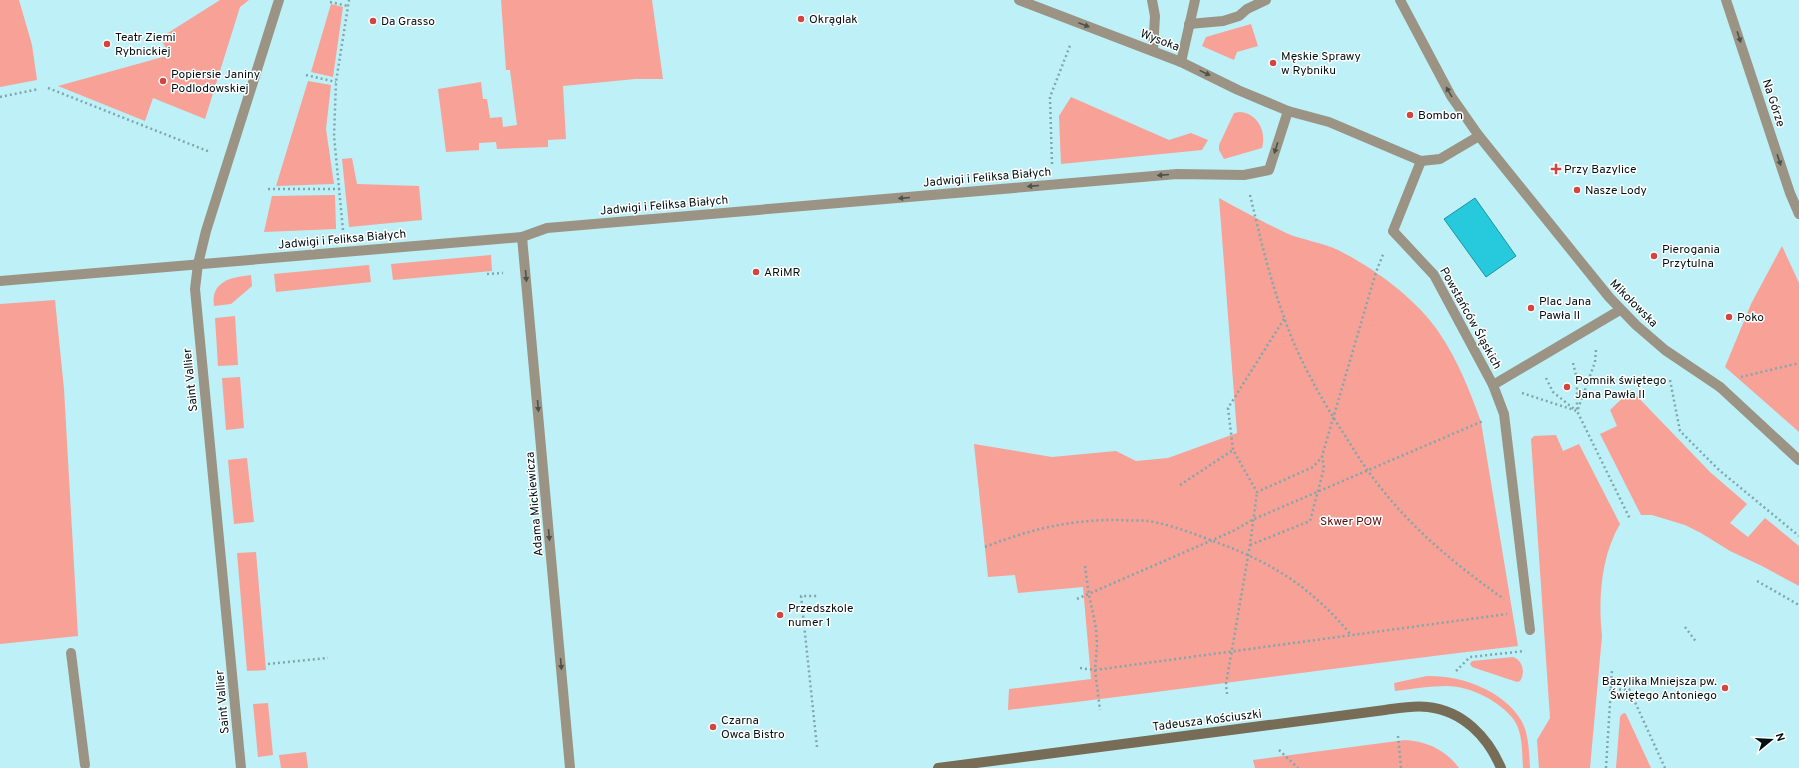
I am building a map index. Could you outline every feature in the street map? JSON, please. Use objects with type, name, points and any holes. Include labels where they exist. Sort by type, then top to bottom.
[{"type":"street","name":"Saint Vallier","points":[[241,768],[195,289],[198,264],[228,159],[279,0]]},
{"type":"street","name":"Wysoka","points":[[1019,0],[1181,62],[1238,90],[1288,111],[1329,122],[1421,161]]},
{"type":"street","points":[[1046,0],[1048,11]]},
{"type":"street","points":[[1152,0],[1155,16],[1152,51]]},
{"type":"street","points":[[1181,62],[1195,0]]},
{"type":"street","points":[[1189,24],[1223,21],[1239,16],[1247,9],[1266,0]]},
{"type":"street","points":[[1393,231],[1421,161],[1440,159],[1479,136],[1451,96],[1400,0]]},
{"type":"street","name":"Na Górze","points":[[1726,0],[1790,193],[1799,214]]},
{"type":"street","name":"Jadwigi i Feliksa Białych","points":[[0,281],[522,237],[547,228],[1177,174],[1244,175],[1269,170],[1288,111]]},
{"type":"street","name":"Mikołowska","points":[[1479,136],[1620,310],[1665,350],[1720,387],[1799,460]]},
{"type":"street","name":"Powstańców Śląskich","points":[[1393,231],[1434,275],[1493,385],[1504,414],[1530,630]]},
{"type":"street","name":"Adama Mickiewicza","points":[[522,237],[570,768]]},
{"type":"street","points":[[1493,385],[1620,310]]},
{"type":"street","points":[[71,653],[85,765]]},
{"type":"street","name":"Tadeusza Kościuszki","points":[[938,768],[991,765],[1410,707],[1429,707],[1439,709],[1456,716],[1474,727],[1493,750],[1501,768]]},
{"type":"path","points":[[344,232],[334,136],[336,82],[349,0]]},
{"type":"path","points":[[330,2],[348,6]]},
{"type":"path","points":[[1052,168],[1050,97],[1073,37]]},
{"type":"path","points":[[306,75],[336,82]]},
{"type":"path","points":[[48,88],[228,159]]},
{"type":"path","points":[[0,97],[38,89]]},
{"type":"path","points":[[1244,175],[1262,250],[1284,318],[1300,356],[1333,417],[1367,470],[1394,504],[1443,553],[1509,603],[1527,606]]},
{"type":"path","points":[[268,189],[340,189]]},
{"type":"path","points":[[1257,492],[1313,467],[1322,456],[1376,272],[1393,231]]},
{"type":"path","points":[[1227,694],[1226,684],[1250,545],[1257,492],[1233,450],[1228,408],[1284,318]]},
{"type":"path","points":[[1665,350],[1680,431],[1720,470],[1799,536]]},
{"type":"path","points":[[1577,411],[1595,362]]},
{"type":"path","points":[[1573,363],[1578,379],[1577,411]]},
{"type":"path","points":[[1737,378],[1799,363]]},
{"type":"path","points":[[1545,376],[1553,392],[1577,411],[1630,519]]},
{"type":"path","points":[[1529,395],[1577,411]]},
{"type":"path","points":[[1077,599],[1212,540],[1254,519],[1318,491],[1456,432],[1504,414]]},
{"type":"path","points":[[1180,485],[1233,450]]},
{"type":"path","points":[[1250,545],[1310,521],[1324,468],[1322,456]]},
{"type":"path","points":[[985,547],[1029,531],[1089,520],[1147,521],[1171,526],[1248,554],[1274,567],[1293,580],[1336,617],[1351,635]]},
{"type":"path","points":[[1085,566],[1096,628],[1097,645],[1095,670],[1100,710]]},
{"type":"path","points":[[1757,581],[1799,605]]},
{"type":"path","points":[[816,747],[801,596],[819,596]]},
{"type":"path","points":[[1080,668],[1095,670],[1231,652],[1351,635],[1527,606]]},
{"type":"path","points":[[1684,627],[1696,643]]},
{"type":"path","points":[[1456,670],[1470,657],[1531,650]]},
{"type":"path","points":[[268,664],[328,658]]},
{"type":"path","points":[[1606,768],[1609,690],[1612,670]]},
{"type":"path","points":[[1609,690],[1629,689],[1665,768]]},
{"type":"path","points":[[1398,736],[1401,768]]},
{"type":"path","points":[[1279,750],[1298,768]]},
{"type":"green space","points":[[0,0],[19,0],[32,45],[37,80],[0,87]]},
{"type":"green space","points":[[220,0],[249,0],[240,7],[205,119],[153,98],[145,121],[58,86],[170,55],[160,38]]},
{"type":"green space","points":[[501,0],[652,0],[663,79],[635,79],[563,86],[566,139],[548,140],[548,147],[497,149],[496,142],[479,143],[479,150],[446,152],[438,89],[481,82],[483,99],[487,99],[490,118],[502,117],[503,127],[517,125],[510,70],[506,70]]},
{"type":"green space","points":[[331,4],[343,7],[333,77],[311,72]]},
{"type":"green space","points":[[1251,24],[1258,46],[1237,52],[1234,60],[1202,46],[1206,37]]},
{"type":"green space","points":[[308,81],[331,85],[326,129],[334,184],[276,186]]},
{"type":"green space","points":[[1071,97],[1169,140],[1191,133],[1208,140],[1202,150],[1061,164],[1059,116]]},
{"type":"green space","points":[[1239,112],[1251,115],[1256,119],[1262,130],[1262,148],[1224,159],[1219,150],[1219,145],[1234,113]]},
{"type":"green space","points":[[352,158],[357,184],[419,186],[422,220],[349,227],[342,159]]},
{"type":"green space","points":[[335,195],[336,229],[264,232],[272,196]]},
{"type":"green space","name":"Skwer POW","points":[[1219,198],[1286,233],[1332,247],[1352,257],[1408,297],[1431,321],[1440,334],[1463,376],[1481,422],[1518,646],[1008,710],[1009,689],[1091,679],[1083,587],[1018,593],[1015,575],[988,577],[974,444],[1052,457],[1116,451],[1136,461],[1168,458],[1237,433]]},
{"type":"green space","points":[[1782,246],[1799,283],[1799,432],[1725,367],[1751,304]]},
{"type":"green space","points":[[491,255],[492,271],[393,280],[391,264]]},
{"type":"green space","points":[[369,265],[371,282],[276,292],[274,274]]},
{"type":"green space","points":[[251,275],[252,286],[231,304],[214,306],[215,291],[219,286],[230,279]]},
{"type":"green space","points":[[55,300],[64,389],[78,636],[0,644],[0,304]]},
{"type":"green space","points":[[235,316],[238,365],[218,366],[215,318]]},
{"type":"green space","points":[[240,377],[244,428],[226,430],[222,378]]},
{"type":"green space","points":[[1631,390],[1710,472],[1747,504],[1730,523],[1748,537],[1765,518],[1799,546],[1799,586],[1730,551],[1685,525],[1652,515],[1641,515],[1600,434],[1617,426],[1610,410]]},
{"type":"green space","points":[[1556,435],[1563,451],[1579,444],[1620,524],[1609,550],[1602,578],[1600,607],[1602,636],[1590,768],[1539,768],[1537,740],[1550,718],[1531,439],[1534,436]]},
{"type":"green space","points":[[247,458],[254,522],[234,524],[228,460]]},
{"type":"green space","points":[[256,552],[266,670],[247,671],[237,553]]},
{"type":"green space","points":[[1513,657],[1519,661],[1523,670],[1522,678],[1517,682],[1472,667],[1470,664],[1472,661]]},
{"type":"green space","points":[[1427,676],[1453,678],[1480,686],[1503,700],[1513,709],[1524,725],[1528,743],[1530,768],[1523,768],[1522,743],[1517,725],[1508,713],[1493,701],[1475,692],[1447,686],[1434,686],[1395,691],[1394,683]]},
{"type":"green space","points":[[268,703],[273,755],[258,757],[253,704]]},
{"type":"green space","points":[[1625,713],[1651,768],[1616,768],[1620,717]]},
{"type":"green space","points":[[1405,740],[1420,742],[1442,751],[1459,768],[1255,768],[1253,760]]},
{"type":"green space","points":[[306,752],[308,768],[281,768],[279,755]]},
{"type":"water","points":[[1475,198],[1516,256],[1486,277],[1444,219]]},
{"type":"place","name":"Okrąglak","points":[[801,19]]},
{"type":"place","name":"Da Grasso","points":[[373,21]]},
{"type":"place","name":"Teatr Ziemi Rybnickiej","points":[[107,44]]},
{"type":"place","name":"Męskie Sprawy w Rybniku","points":[[1273,63]]},
{"type":"place","name":"Popiersie Janiny Podlodowskiej","points":[[163,81]]},
{"type":"place","name":"Bombon","points":[[1410,115]]},
{"type":"place","name":"Przy Bazylice","points":[[1556,169]]},
{"type":"place","name":"Nasze Lody","points":[[1577,190]]},
{"type":"place","name":"Pierogania Przytulna","points":[[1654,256]]},
{"type":"place","name":"ARiMR","points":[[756,272]]},
{"type":"place","name":"Plac Jana Pawła II","points":[[1531,308]]},
{"type":"place","name":"Poko","points":[[1729,317]]},
{"type":"place","name":"Pomnik świętego Jana Pawła II","points":[[1567,387]]},
{"type":"place","name":"Przedszkole numer 1","points":[[780,615]]},
{"type":"place","name":"Bazylika Mniejsza pw. Świętego Antoniego","points":[[1725,688]]},
{"type":"place","name":"Czarna Owca Bistro","points":[[713,727]]}]
